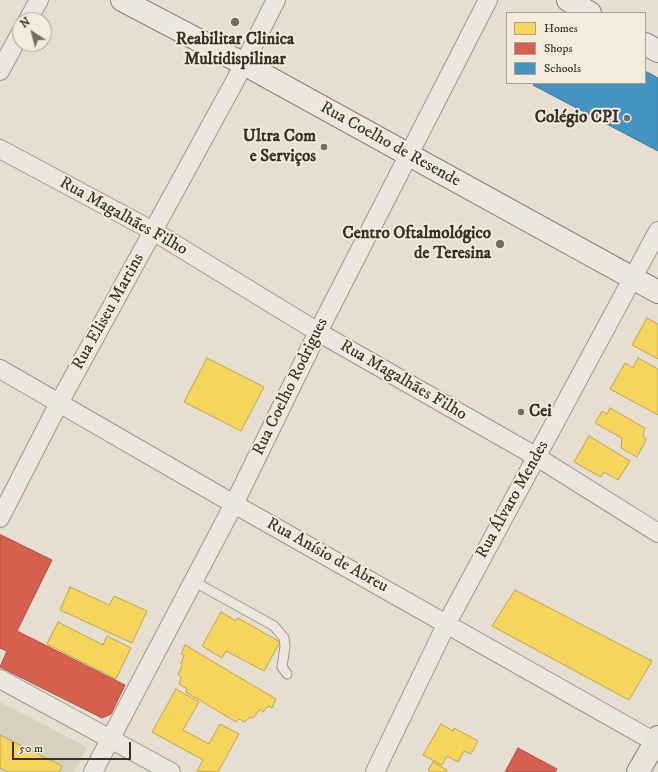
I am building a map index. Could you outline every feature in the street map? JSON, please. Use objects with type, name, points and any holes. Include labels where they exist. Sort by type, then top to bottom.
[{"type":"main road","name":"Rua Coelho de Resende","points":[[122,0],[244,64],[658,292]]},
{"type":"main road","points":[[568,0],[588,12]]},
{"type":"main road","points":[[646,45],[658,51]]},
{"type":"main road","points":[[638,772],[657,739]]},
{"type":"street","points":[[32,12],[39,0]]},
{"type":"street","name":"Rua Eliseu Martins","points":[[0,518],[59,403],[244,64],[276,0]]},
{"type":"street","name":"Rua Coelho Rodrigues","points":[[92,772],[234,504],[318,332],[488,0]]},
{"type":"street","points":[[0,71],[12,49]]},
{"type":"street","name":"Rua Magalhães Filho","points":[[0,149],[153,231],[318,332],[537,457],[658,533]]},
{"type":"street","name":"Rua Álvaro Mendes","points":[[374,772],[447,623],[658,231]]},
{"type":"street","name":"Rua Anísio de Abreu","points":[[0,369],[234,504],[657,739]]},
{"type":"street","points":[[0,679],[171,772]]},
{"type":"lane","points":[[193,581],[274,626],[284,638],[285,646],[282,667],[287,674]]},
{"type":"shaded area","points":[[0,702],[87,747],[74,772],[0,772]]},
{"type":"building: Homes","points":[[647,318],[658,324],[658,359],[632,345]]},
{"type":"building: Homes","points":[[207,358],[264,387],[241,431],[184,402]]},
{"type":"building: Homes","points":[[638,358],[658,369],[658,415],[610,389],[625,363],[633,368]]},
{"type":"building: Homes","points":[[610,408],[645,428],[643,435],[646,440],[637,457],[621,448],[622,438],[595,423],[602,411],[607,414]]},
{"type":"building: Homes","points":[[589,436],[630,461],[618,480],[604,472],[601,477],[574,462]]},
{"type":"building: Homes","points":[[70,587],[109,605],[114,596],[147,611],[132,643],[60,610]]},
{"type":"building: Homes","points":[[515,590],[652,661],[629,700],[492,626]]},
{"type":"building: Homes","points":[[221,612],[236,621],[238,618],[280,642],[264,671],[226,651],[222,658],[202,646]]},
{"type":"building: Homes","points":[[58,622],[103,645],[107,636],[131,648],[116,679],[47,644]]},
{"type":"building: Homes","points":[[185,645],[276,699],[272,708],[268,706],[263,712],[260,709],[253,718],[250,717],[245,722],[239,719],[236,722],[186,692],[187,689],[179,684],[181,677],[178,674],[182,666],[181,664],[184,655],[181,654]]},
{"type":"building: Homes","points":[[176,689],[199,702],[183,730],[209,744],[220,724],[239,734],[218,772],[197,771],[203,760],[152,732]]},
{"type":"building: Homes","points":[[441,724],[453,731],[454,728],[478,741],[471,754],[464,751],[458,762],[447,756],[442,765],[423,755]]},
{"type":"building: Homes","points":[[0,735],[62,766],[59,772],[8,772],[0,768]]},
{"type":"building: Homes","points":[[433,762],[447,770],[446,772],[431,772],[428,770]]},
{"type":"building: Shops","points":[[1,535],[52,560],[17,631],[125,685],[111,714],[102,718],[0,667],[7,651],[0,648]]},
{"type":"building: Shops","points":[[518,748],[557,769],[555,772],[505,772]]},
{"type":"building: Schools","name":"Colégio CPI","points":[[646,72],[658,78],[658,151],[533,85],[646,84]]},
{"type":"place","name":"Reabilitar Clinica Multidispilinar","points":[[235,22]]},
{"type":"place","name":"Colégio CPI","points":[[627,118]]},
{"type":"place","name":"Ultra Com e Serviços","points":[[324,147]]},
{"type":"place","name":"Centro Oftalmológico de Teresina","points":[[500,244]]},
{"type":"place","name":"Cei","points":[[521,412]]}]
